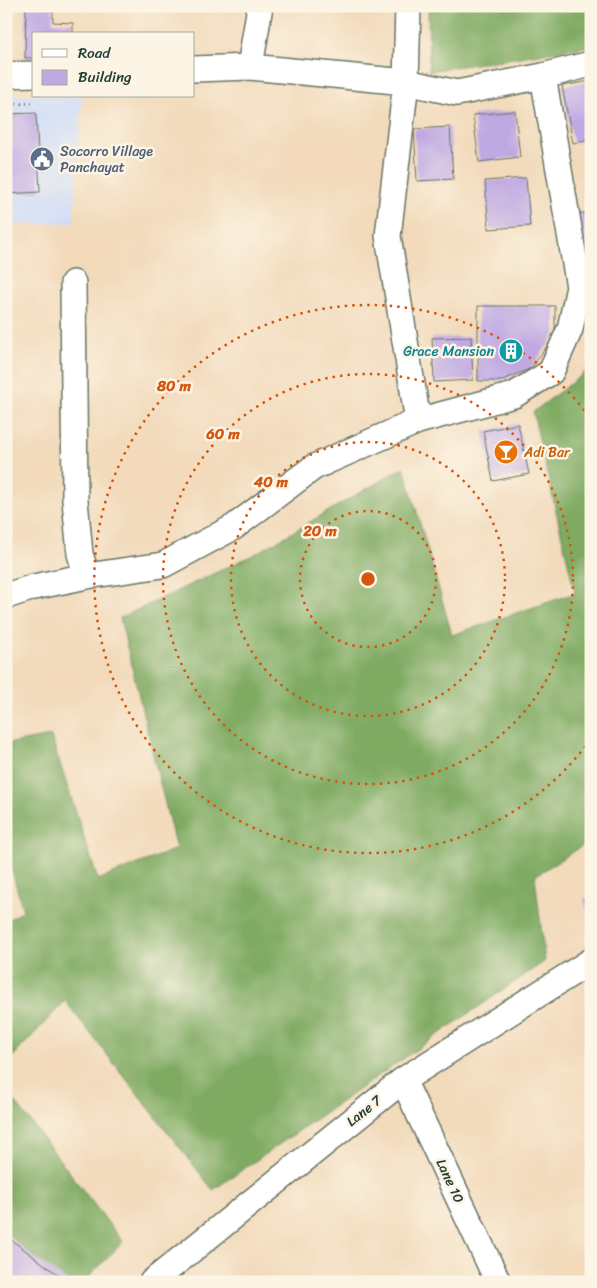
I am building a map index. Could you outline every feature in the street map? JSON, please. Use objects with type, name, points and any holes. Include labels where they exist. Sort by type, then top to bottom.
[{"type":"street","points":[[250,67],[260,6]]},
{"type":"street","points":[[408,6],[406,82],[388,236],[418,422]]},
{"type":"street","points":[[195,68],[250,67],[406,82],[457,93],[543,76],[591,64]]},
{"type":"street","points":[[6,75],[32,74]]},
{"type":"street","points":[[6,596],[34,587],[87,576],[163,565],[234,527],[314,467],[418,422],[514,395],[552,372],[570,329],[579,286],[543,76]]},
{"type":"street","points":[[73,283],[75,500],[80,554],[87,576]]},
{"type":"street","name":"Lane 7","points":[[152,1282],[403,1080],[591,960]]},
{"type":"street","name":"Lane 10","points":[[403,1080],[498,1282]]},
{"type":"path","points":[[6,104],[34,103]]},
{"type":"shaded area","name":"Socorro Village Panchayat","points":[[6,95],[32,95],[32,98],[82,98],[73,222],[6,225]]},
{"type":"green space","points":[[428,6],[591,6],[591,46],[429,71]]},
{"type":"green space","points":[[591,368],[591,840],[535,876],[545,961],[213,1190],[65,1001],[6,1064],[6,921],[23,911],[6,849],[6,744],[51,736],[98,880],[176,849],[120,618],[255,554],[404,467],[452,635],[575,593],[533,412]]},
{"type":"green space","points":[[6,1090],[123,1242],[84,1282],[63,1282],[6,1233]]},
{"type":"building","points":[[6,6],[9,6],[8,25],[6,25]]},
{"type":"building","points":[[26,6],[53,6],[53,22],[73,23],[73,32],[32,32],[32,58],[25,58]]},
{"type":"building","points":[[591,81],[591,140],[573,143],[562,86]]},
{"type":"building","points":[[515,111],[520,157],[479,162],[473,115]]},
{"type":"building","points":[[36,113],[40,192],[6,194],[6,114]]},
{"type":"building","points":[[450,127],[453,179],[417,181],[414,129]]},
{"type":"building","points":[[526,178],[530,226],[489,229],[485,181]]},
{"type":"building","points":[[591,212],[591,262],[580,263],[574,214]]},
{"type":"building","name":"Grace Mansion","points":[[478,306],[555,306],[555,335],[531,368],[501,381],[478,381]]},
{"type":"building","points":[[471,337],[473,380],[434,382],[432,338]]},
{"type":"building","name":"Adi Bar","points":[[518,424],[529,474],[493,481],[483,431]]},
{"type":"building","points":[[591,896],[591,919],[590,919],[584,899]]},
{"type":"building","points":[[6,1236],[68,1282],[6,1282]]},
{"type":"place","name":"Socorro Village Panchayat","points":[[42,159]]},
{"type":"place","name":"Grace Mansion","points":[[511,351]]},
{"type":"place","name":"Adi Bar","points":[[506,452]]}]
